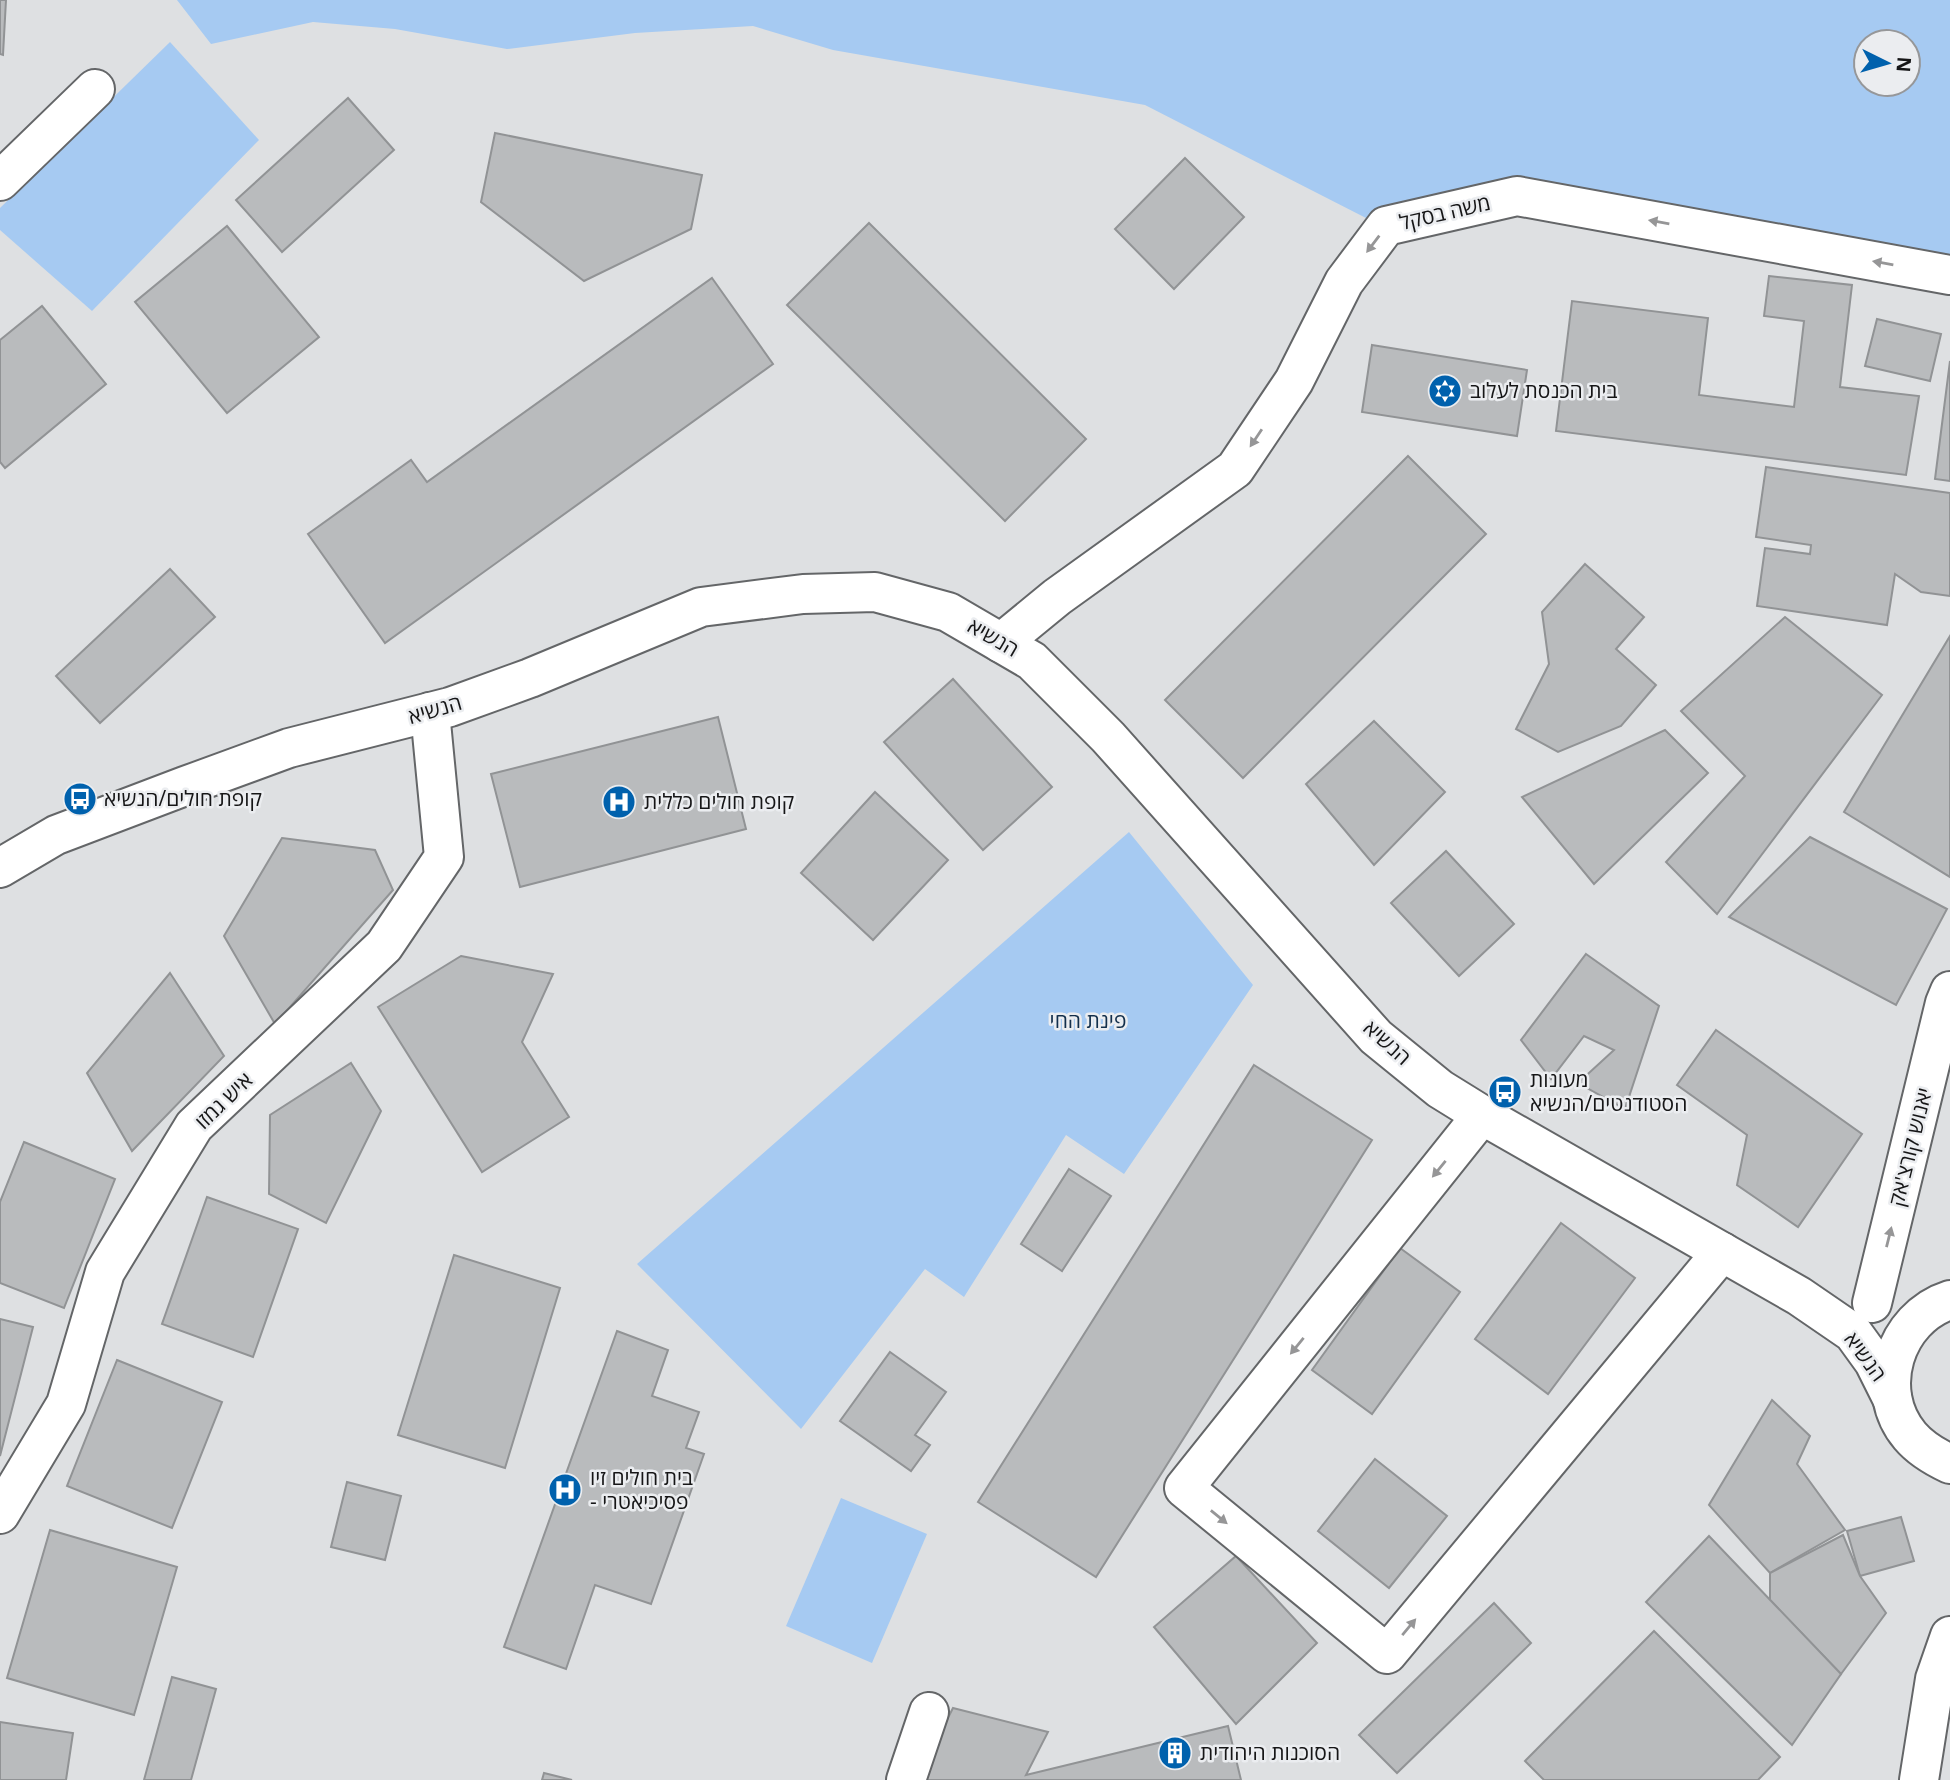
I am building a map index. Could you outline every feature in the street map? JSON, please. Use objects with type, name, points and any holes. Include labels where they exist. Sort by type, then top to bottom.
[{"type":"street","points":[[0,181],[95,89]]},
{"type":"street","name":"משה בסקל","points":[[1001,643],[1057,597],[1235,469],[1294,381],[1344,282],[1386,226],[1517,196],[1950,275]]},
{"type":"street","name":"הנשיא","points":[[0,868],[57,835],[184,786],[289,748],[430,712],[530,678],[701,607],[803,594],[875,592],[948,612],[1032,661],[1108,737],[1376,1037],[1440,1089],[1799,1296],[1853,1333],[1874,1362],[1899,1419],[1910,1436],[1938,1457],[1950,1491]]},
{"type":"street","name":"איש גמזו","points":[[0,1514],[66,1404],[105,1272],[194,1126],[384,946],[444,856],[430,712]]},
{"type":"street","name":"יאנוש קורצ'אק","points":[[1872,1303],[1950,991]]},
{"type":"street","points":[[1482,1115],[1184,1488],[1387,1654],[1722,1252]]},
{"type":"street","name":"הנשיא","points":[[1799,1296],[1872,1303],[1944,1302]]},
{"type":"street","points":[[1892,1398],[1891,1370],[1899,1343],[1915,1321],[1944,1302]]},
{"type":"street","points":[[1919,1780],[1935,1679],[1950,1636]]},
{"type":"street","points":[[906,1780],[929,1712]]},
{"type":"green space","points":[[177,0],[1950,0],[1950,258],[1539,198],[1454,191],[1366,218],[1145,105],[833,50],[753,26],[635,33],[507,49],[395,29],[313,22],[211,44]]},
{"type":"green space","points":[[170,42],[259,140],[92,311],[0,230],[0,208]]},
{"type":"green space","name":"פינת החי","points":[[1129,832],[1253,985],[1124,1174],[1066,1135],[964,1297],[925,1269],[801,1429],[637,1264]]},
{"type":"green space","points":[[841,1498],[927,1534],[872,1663],[786,1626]]},
{"type":"building","points":[[0,0],[6,0],[3,55],[0,54]]},
{"type":"building","points":[[348,98],[394,150],[282,252],[236,200]]},
{"type":"building","points":[[495,133],[702,175],[691,229],[584,281],[481,202]]},
{"type":"building","points":[[1185,158],[1244,217],[1174,289],[1115,229]]},
{"type":"building","points":[[869,223],[1086,439],[1005,521],[787,305]]},
{"type":"building","points":[[227,226],[319,337],[227,413],[135,302]]},
{"type":"building","points":[[1769,276],[1852,285],[1840,387],[1919,396],[1906,475],[1556,431],[1572,301],[1708,318],[1699,395],[1794,407],[1804,321],[1764,316]]},
{"type":"building","points":[[712,278],[773,364],[385,643],[308,534],[411,460],[427,482]]},
{"type":"building","points":[[42,306],[106,384],[5,468],[0,462],[0,340]]},
{"type":"building","points":[[1877,319],[1941,334],[1930,381],[1865,366]]},
{"type":"building","name":"בית הכנסת לעלוב","points":[[1372,345],[1527,370],[1517,436],[1362,412]]},
{"type":"building","points":[[1950,361],[1950,481],[1935,479]]},
{"type":"building","points":[[1408,456],[1486,534],[1243,778],[1165,700]]},
{"type":"building","points":[[1766,467],[1950,493],[1950,596],[1921,592],[1895,574],[1887,625],[1757,606],[1765,548],[1810,554],[1811,545],[1756,537]]},
{"type":"building","points":[[1585,564],[1644,617],[1616,649],[1656,685],[1621,726],[1558,752],[1516,729],[1549,664],[1542,612]]},
{"type":"building","points":[[170,569],[215,617],[100,723],[56,676]]},
{"type":"building","points":[[1785,617],[1882,695],[1717,914],[1666,862],[1745,776],[1681,711]]},
{"type":"building","points":[[1950,636],[1950,877],[1844,812]]},
{"type":"building","points":[[953,679],[1052,787],[983,850],[884,742]]},
{"type":"building","name":"קופת חולים כללית","points":[[718,717],[746,829],[520,887],[491,774]]},
{"type":"building","points":[[1374,721],[1445,792],[1374,865],[1306,784]]},
{"type":"building","points":[[1665,730],[1708,773],[1594,884],[1522,797]]},
{"type":"building","points":[[875,792],[948,860],[873,940],[801,873]]},
{"type":"building","points":[[1810,837],[1947,909],[1896,1005],[1729,917]]},
{"type":"building","points":[[282,838],[375,850],[393,890],[275,1024],[224,936]]},
{"type":"building","points":[[1446,851],[1514,924],[1459,976],[1391,903]]},
{"type":"building","points":[[1586,954],[1659,1006],[1625,1109],[1578,1083],[1614,1050],[1584,1036],[1551,1079],[1521,1040]]},
{"type":"building","points":[[461,956],[553,974],[522,1042],[569,1117],[482,1172],[378,1007]]},
{"type":"building","points":[[170,973],[224,1056],[132,1151],[87,1073]]},
{"type":"building","points":[[1716,1030],[1862,1134],[1798,1227],[1737,1185],[1747,1135],[1677,1085]]},
{"type":"building","points":[[351,1063],[381,1111],[326,1223],[269,1194],[270,1115]]},
{"type":"building","points":[[1254,1065],[1372,1140],[1096,1577],[978,1502]]},
{"type":"building","points":[[24,1142],[115,1179],[64,1308],[0,1283],[0,1202]]},
{"type":"building","points":[[1069,1169],[1111,1196],[1062,1271],[1021,1244]]},
{"type":"building","points":[[207,1197],[298,1229],[253,1357],[162,1324]]},
{"type":"building","points":[[1561,1223],[1635,1278],[1548,1394],[1475,1339]]},
{"type":"building","points":[[1400,1248],[1460,1292],[1372,1414],[1312,1370]]},
{"type":"building","points":[[454,1255],[560,1288],[505,1468],[398,1435]]},
{"type":"building","points":[[0,1319],[33,1327],[0,1456]]},
{"type":"building","points":[[617,1331],[668,1350],[652,1396],[699,1412],[686,1448],[704,1454],[651,1604],[595,1585],[566,1669],[504,1647]]},
{"type":"building","points":[[890,1352],[946,1392],[915,1435],[930,1445],[911,1471],[840,1421]]},
{"type":"building","points":[[117,1360],[222,1402],[172,1528],[67,1486]]},
{"type":"building","points":[[1772,1400],[1810,1436],[1797,1464],[1845,1530],[1770,1573],[1709,1505]]},
{"type":"building","points":[[1375,1459],[1447,1516],[1389,1588],[1318,1531]]},
{"type":"building","points":[[347,1482],[401,1496],[385,1560],[331,1547]]},
{"type":"building","points":[[1901,1517],[1914,1561],[1860,1576],[1847,1531]]},
{"type":"building","points":[[50,1530],[177,1567],[134,1715],[7,1678]]},
{"type":"building","points":[[1843,1535],[1860,1576],[1886,1613],[1841,1674],[1770,1600],[1770,1573]]},
{"type":"building","points":[[1709,1536],[1841,1674],[1792,1745],[1646,1602]]},
{"type":"building","points":[[1236,1556],[1317,1643],[1236,1724],[1154,1627]]},
{"type":"building","points":[[1494,1603],[1531,1643],[1397,1773],[1359,1735]]},
{"type":"building","points":[[1654,1631],[1780,1757],[1758,1780],[1544,1780],[1525,1761]]},
{"type":"building","points":[[172,1677],[216,1689],[191,1780],[144,1780]]},
{"type":"building","name":"הסוכנות היהודית","points":[[953,1708],[1048,1732],[1026,1775],[1228,1726],[1241,1780],[916,1780]]},
{"type":"building","points":[[0,1722],[73,1733],[66,1780],[0,1780]]},
{"type":"building","points":[[544,1773],[572,1780],[542,1780]]},
{"type":"place","name":"בית הכנסת לעלוב","points":[[1445,391]]},
{"type":"place","name":"קופת חולים/הנשיא","points":[[80,799]]},
{"type":"place","name":"קופת חולים כללית","points":[[619,802]]},
{"type":"place","name":"מעונות הסטודנטים/הנשיא","points":[[1505,1092]]},
{"type":"place","name":"בית חולים זיו - פסיכיאטרי","points":[[565,1490]]},
{"type":"place","name":"הסוכנות היהודית","points":[[1175,1753]]}]
